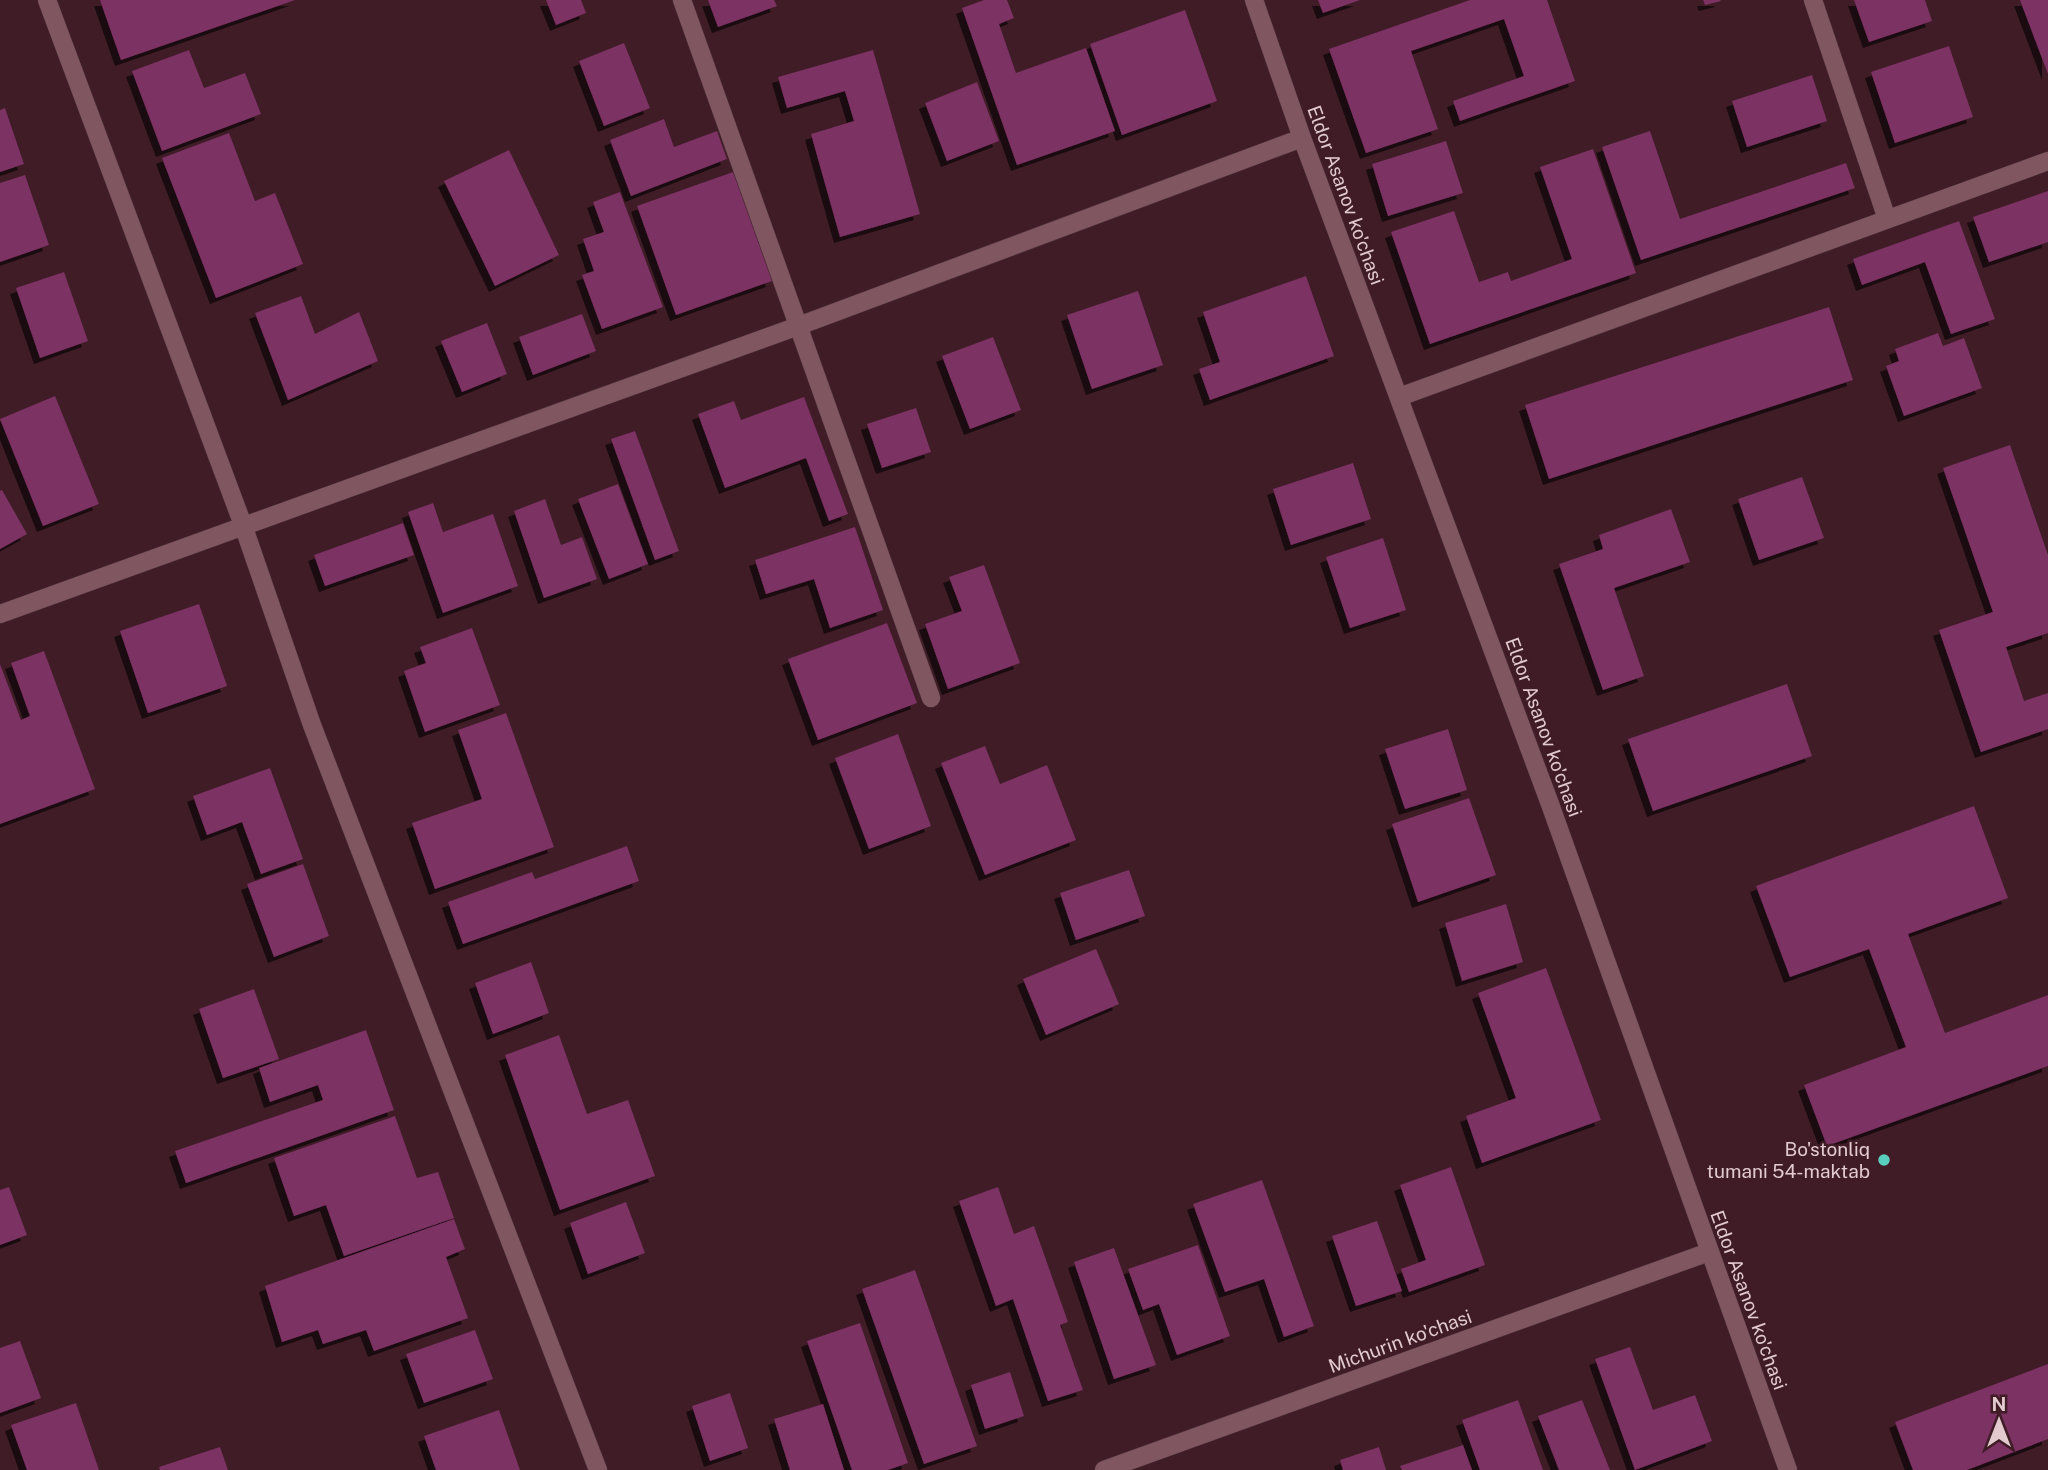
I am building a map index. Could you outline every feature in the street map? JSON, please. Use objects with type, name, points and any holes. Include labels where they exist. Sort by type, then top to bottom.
[{"type":"street","points":[[47,0],[243,525],[312,726],[598,1470]]},
{"type":"street","points":[[682,0],[801,325],[931,698]]},
{"type":"street","name":"Eldor Asanov ko'chasi","points":[[1254,0],[1302,138],[1550,804],[1788,1470]]},
{"type":"street","points":[[1813,0],[1887,219]]},
{"type":"street","points":[[0,614],[801,325],[1302,138]]},
{"type":"street","points":[[1399,397],[2048,161]]},
{"type":"street","name":"Michurin ko'chasi","points":[[1104,1470],[1709,1252]]},
{"type":"building","points":[[100,0],[295,0],[121,60]]},
{"type":"building","points":[[546,0],[581,0],[586,13],[556,25]]},
{"type":"building","points":[[708,0],[774,0],[777,6],[718,27]]},
{"type":"building","points":[[984,0],[1007,0],[1014,18],[999,24],[1016,73],[1086,48],[1115,131],[1017,165],[962,8]]},
{"type":"building","points":[[1318,0],[1360,0],[1323,13]]},
{"type":"building","points":[[1470,0],[1547,0],[1575,81],[1460,121],[1453,101],[1524,76],[1504,19],[1411,51],[1438,129],[1366,153],[1329,49]]},
{"type":"building","points":[[1703,0],[1720,0],[1721,1],[1705,5]]},
{"type":"building","points":[[1854,0],[1925,0],[1932,21],[1869,42]]},
{"type":"building","points":[[2020,0],[2048,0],[2048,74]]},
{"type":"building","points":[[1185,10],[1217,101],[1122,135],[1090,44]]},
{"type":"building","points":[[624,43],[650,108],[604,126],[579,61]]},
{"type":"building","points":[[1949,46],[1973,117],[1895,143],[1871,72]]},
{"type":"building","points":[[189,50],[204,88],[245,73],[261,114],[162,151],[132,71]]},
{"type":"building","points":[[873,50],[920,214],[840,237],[811,134],[854,121],[845,91],[787,108],[778,77]]},
{"type":"building","points":[[1812,75],[1827,121],[1747,147],[1732,101]]},
{"type":"building","points":[[977,82],[999,141],[947,161],[925,103]]},
{"type":"building","points":[[5,108],[24,164],[0,172],[0,110]]},
{"type":"building","points":[[664,119],[674,147],[717,131],[727,159],[631,196],[610,140]]},
{"type":"building","points":[[1650,131],[1680,219],[1846,163],[1855,188],[1641,260],[1602,147]]},
{"type":"building","points":[[229,133],[255,201],[275,193],[303,264],[216,298],[162,158]]},
{"type":"building","points":[[1446,141],[1463,193],[1388,216],[1372,164]]},
{"type":"building","points":[[1593,149],[1636,273],[1430,344],[1391,232],[1454,211],[1479,282],[1508,272],[1511,281],[1572,259],[1540,167]]},
{"type":"building","points":[[509,150],[559,255],[495,286],[444,181]]},
{"type":"building","points":[[733,172],[772,281],[676,315],[637,206]]},
{"type":"building","points":[[25,175],[49,245],[0,262],[0,183]]},
{"type":"building","points":[[2048,191],[2048,242],[1989,262],[1973,217]]},
{"type":"building","points":[[620,192],[663,307],[602,329],[582,275],[594,271],[583,239],[604,232],[593,202]]},
{"type":"building","points":[[1959,221],[1995,319],[1951,334],[1925,262],[1862,285],[1853,259]]},
{"type":"building","points":[[64,272],[88,341],[40,358],[16,288]]},
{"type":"building","points":[[1306,276],[1334,356],[1210,400],[1199,369],[1220,362],[1203,312]]},
{"type":"building","points":[[1138,291],[1163,365],[1092,389],[1067,315]]},
{"type":"building","points":[[301,296],[315,334],[359,312],[378,361],[288,400],[255,313]]},
{"type":"building","points":[[1829,307],[1853,380],[1549,479],[1525,405]]},
{"type":"building","points":[[582,314],[596,351],[533,375],[519,337]]},
{"type":"building","points":[[487,323],[507,374],[462,392],[441,341]]},
{"type":"building","points":[[1938,333],[1943,346],[1964,338],[1982,388],[1904,416],[1886,366],[1899,361],[1895,349]]},
{"type":"building","points":[[993,337],[1021,410],[970,429],[942,356]]},
{"type":"building","points":[[55,396],[99,504],[43,526],[0,419]]},
{"type":"building","points":[[804,397],[848,514],[829,521],[806,458],[725,488],[698,414],[734,401],[741,420]]},
{"type":"building","points":[[916,408],[931,452],[882,468],[867,424]]},
{"type":"building","points":[[635,431],[679,551],[655,560],[611,439]]},
{"type":"building","points":[[2010,445],[2048,555],[2048,633],[2006,647],[2024,701],[2048,693],[2048,729],[1981,752],[1939,630],[1993,612],[1943,468]]},
{"type":"building","points":[[1353,463],[1371,519],[1291,545],[1273,489]]},
{"type":"building","points":[[1802,477],[1824,538],[1759,560],[1738,499]]},
{"type":"building","points":[[618,484],[648,564],[609,579],[578,499]]},
{"type":"building","points":[[2,490],[27,534],[0,549],[0,491]]},
{"type":"building","points":[[545,499],[561,545],[582,537],[597,579],[544,598],[514,511]]},
{"type":"building","points":[[433,503],[443,532],[493,514],[518,586],[443,613],[408,512]]},
{"type":"building","points":[[1671,509],[1690,562],[1614,588],[1644,676],[1603,690],[1559,564],[1603,549],[1599,535]]},
{"type":"building","points":[[403,523],[414,555],[325,586],[314,555]]},
{"type":"building","points":[[855,527],[883,610],[830,628],[814,579],[766,594],[755,560]]},
{"type":"building","points":[[1383,538],[1406,610],[1350,628],[1326,557]]},
{"type":"building","points":[[984,565],[1020,663],[948,689],[925,624],[962,611],[949,577]]},
{"type":"building","points":[[199,604],[227,686],[148,713],[120,631]]},
{"type":"building","points":[[887,623],[917,703],[818,740],[788,659]]},
{"type":"building","points":[[472,628],[500,705],[425,732],[404,671],[426,663],[420,647]]},
{"type":"building","points":[[44,651],[95,789],[0,824],[0,664],[21,720],[30,716],[11,663]]},
{"type":"building","points":[[1787,684],[1812,756],[1653,811],[1628,739]]},
{"type":"building","points":[[506,713],[554,847],[435,889],[412,823],[482,799],[458,730]]},
{"type":"building","points":[[1448,729],[1467,790],[1405,809],[1385,749]]},
{"type":"building","points":[[898,734],[931,826],[869,849],[835,758]]},
{"type":"building","points":[[985,746],[1000,784],[1047,765],[1076,840],[985,875],[941,763]]},
{"type":"building","points":[[270,768],[303,859],[261,874],[242,822],[207,835],[193,796]]},
{"type":"building","points":[[1469,798],[1496,875],[1418,902],[1392,824]]},
{"type":"building","points":[[1974,806],[2008,898],[1908,934],[1945,1033],[2048,995],[2048,1066],[1827,1146],[1804,1085],[1906,1047],[1869,949],[1790,977],[1756,886]]},
{"type":"building","points":[[627,846],[639,881],[463,944],[448,902],[532,872],[535,879]]},
{"type":"building","points":[[303,864],[329,936],[274,957],[247,884]]},
{"type":"building","points":[[1129,870],[1145,916],[1076,940],[1060,893]]},
{"type":"building","points":[[1506,904],[1523,962],[1462,981],[1445,923]]},
{"type":"building","points":[[1096,949],[1119,1004],[1046,1035],[1023,979]]},
{"type":"building","points":[[531,962],[549,1013],[493,1034],[475,983]]},
{"type":"building","points":[[1546,968],[1601,1120],[1482,1163],[1466,1116],[1516,1098],[1478,993]]},
{"type":"building","points":[[254,989],[279,1059],[223,1078],[199,1009]]},
{"type":"building","points":[[366,1030],[394,1110],[186,1183],[175,1151],[323,1100],[318,1085],[270,1102],[259,1068]]},
{"type":"building","points":[[559,1035],[587,1114],[628,1100],[655,1176],[560,1210],[505,1055]]},
{"type":"building","points":[[395,1116],[417,1178],[438,1172],[454,1218],[344,1256],[326,1205],[294,1216],[274,1158]]},
{"type":"building","points":[[1451,1167],[1485,1265],[1409,1292],[1401,1269],[1426,1260],[1400,1185]]},
{"type":"building","points":[[1262,1180],[1314,1326],[1284,1337],[1264,1279],[1225,1292],[1193,1204]]},
{"type":"building","points":[[9,1187],[27,1235],[0,1245],[0,1190]]},
{"type":"building","points":[[998,1187],[1014,1234],[1034,1226],[1068,1322],[1060,1325],[1083,1390],[1048,1401],[1013,1299],[996,1306],[959,1201]]},
{"type":"building","points":[[626,1202],[645,1253],[588,1274],[570,1223]]},
{"type":"building","points":[[454,1219],[465,1249],[446,1257],[468,1318],[374,1351],[366,1330],[323,1344],[318,1330],[282,1342],[265,1286]]},
{"type":"building","points":[[1377,1221],[1402,1291],[1356,1306],[1332,1236]]},
{"type":"building","points":[[1198,1245],[1230,1336],[1177,1355],[1159,1304],[1143,1310],[1128,1269]]},
{"type":"building","points":[[1114,1248],[1156,1365],[1114,1379],[1074,1262]]},
{"type":"building","points":[[915,1270],[977,1446],[924,1464],[862,1289]]},
{"type":"building","points":[[860,1323],[908,1463],[888,1470],[852,1470],[807,1341]]},
{"type":"building","points":[[475,1330],[493,1379],[424,1403],[406,1354]]},
{"type":"building","points":[[20,1341],[41,1398],[0,1413],[0,1348]]},
{"type":"building","points":[[1630,1347],[1653,1410],[1695,1395],[1712,1441],[1635,1470],[1595,1359]]},
{"type":"building","points":[[2048,1364],[2048,1439],[1967,1470],[1913,1470],[1895,1422]]},
{"type":"building","points":[[1010,1372],[1024,1416],[985,1429],[971,1385]]},
{"type":"building","points":[[730,1393],[748,1448],[710,1461],[692,1406]]},
{"type":"building","points":[[1518,1400],[1543,1470],[1480,1470],[1462,1420]]},
{"type":"building","points":[[1582,1400],[1610,1470],[1559,1470],[1538,1416]]},
{"type":"building","points":[[76,1403],[99,1470],[27,1470],[11,1425]]},
{"type":"building","points":[[823,1404],[844,1470],[790,1470],[774,1419]]},
{"type":"building","points":[[499,1410],[520,1470],[436,1470],[424,1436]]},
{"type":"building","points":[[1463,1445],[1472,1470],[1402,1470],[1400,1466]]},
{"type":"building","points":[[220,1447],[228,1470],[160,1470],[159,1467]]},
{"type":"building","points":[[1379,1447],[1386,1470],[1343,1470],[1340,1460]]},
{"type":"place","name":"Bo'stonliq tumani 54-maktab","points":[[1884,1160]]}]
